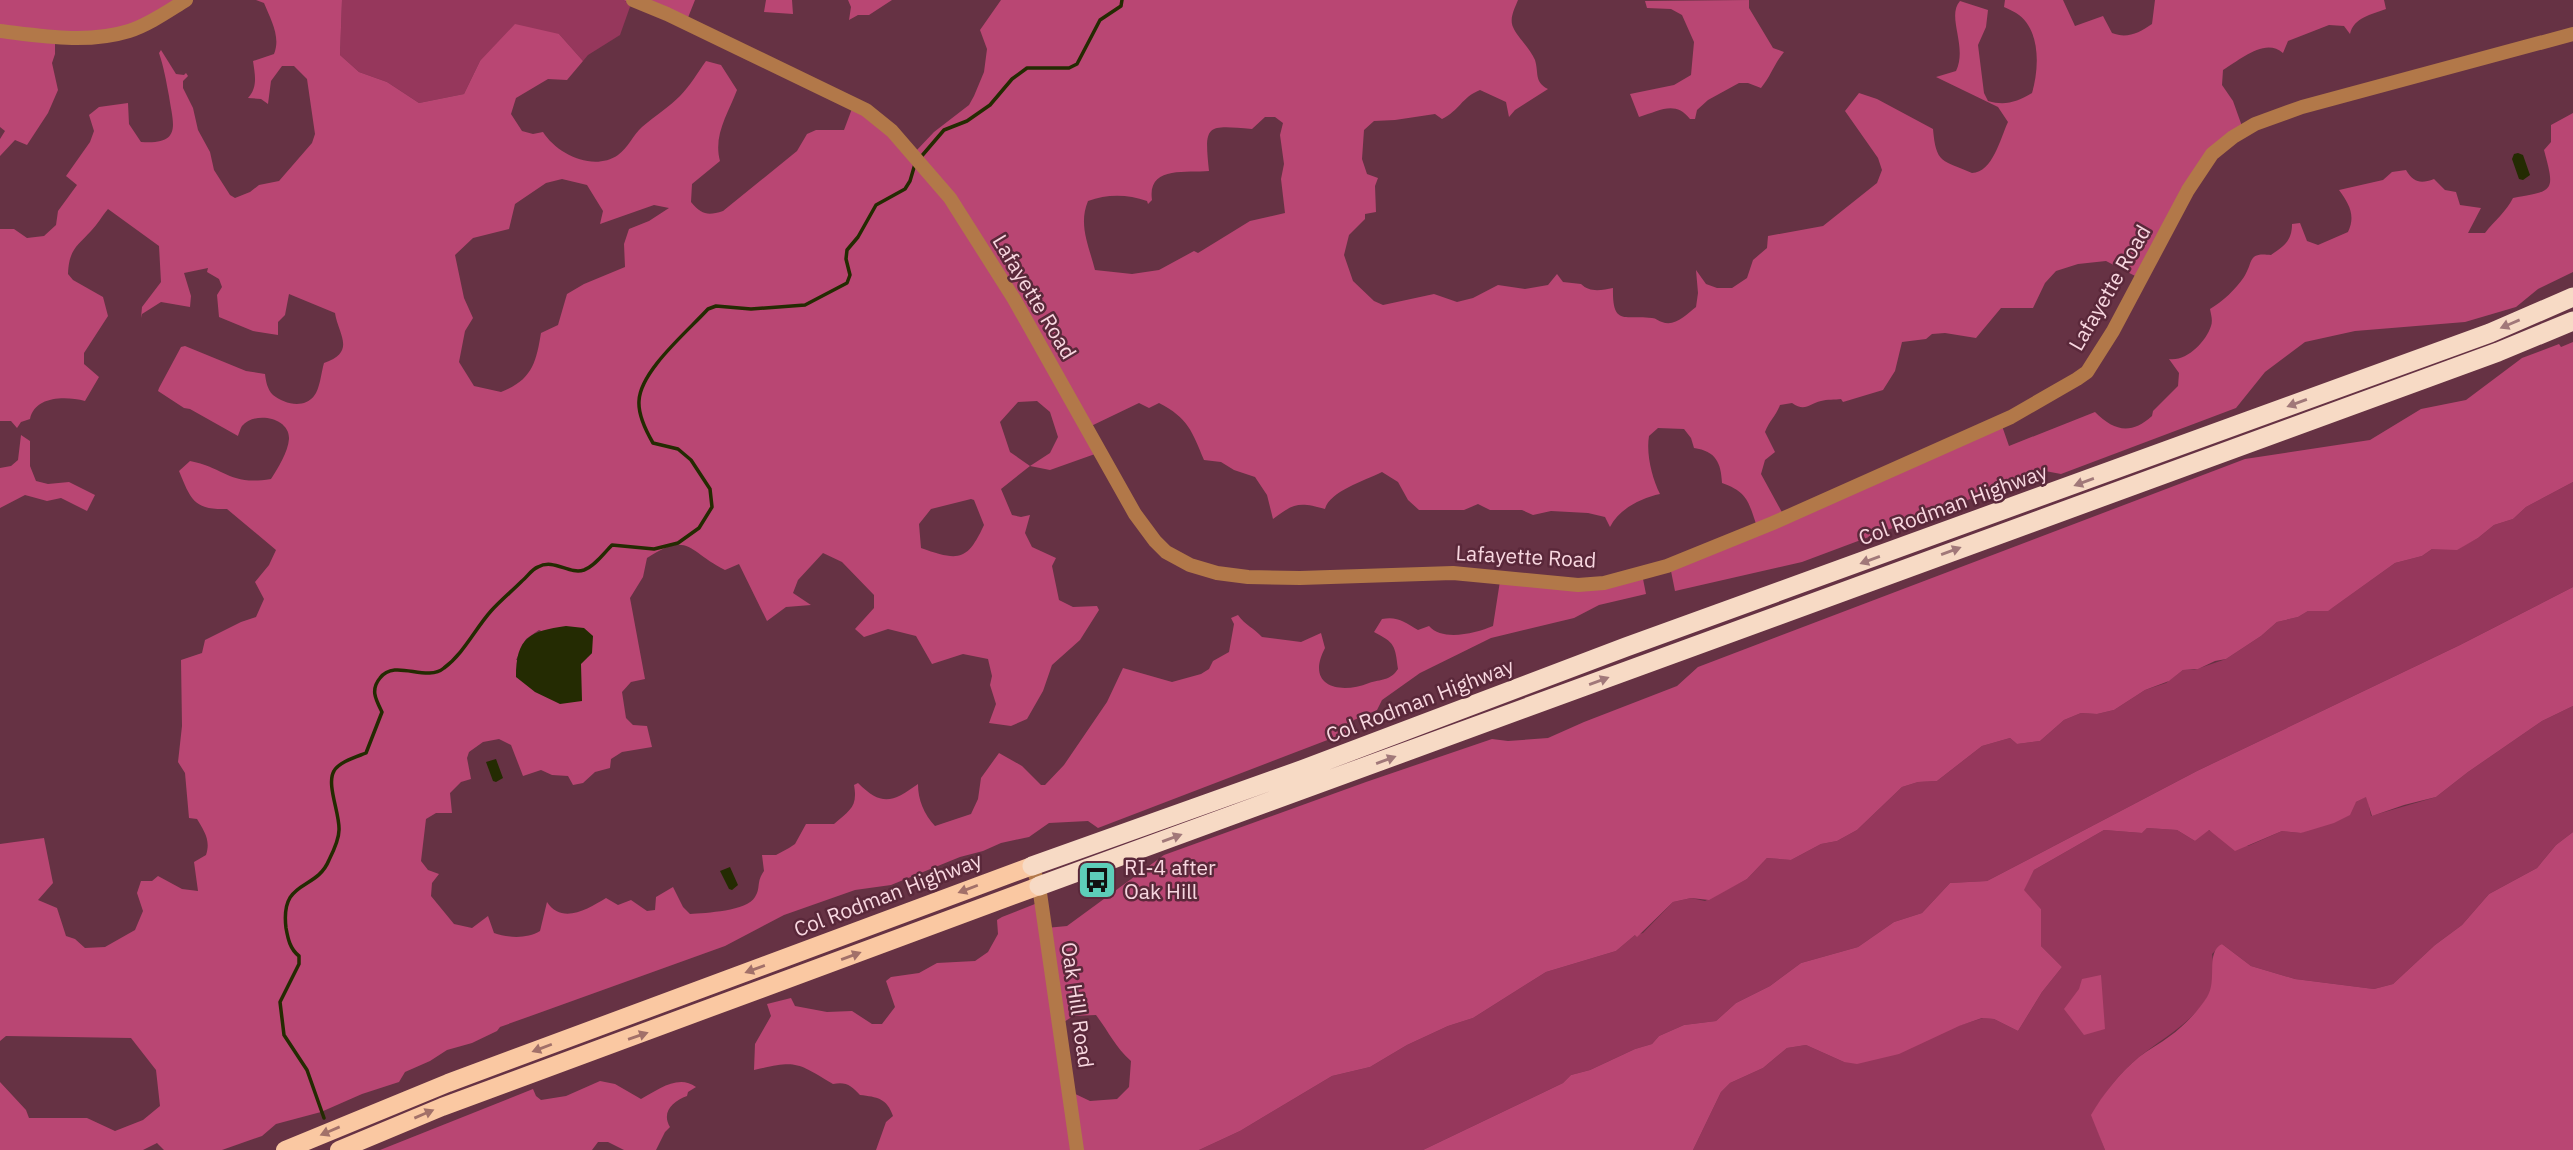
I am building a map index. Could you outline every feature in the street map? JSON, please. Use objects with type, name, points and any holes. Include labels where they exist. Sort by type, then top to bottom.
[{"type":"highway","name":"Col Rodman Highway","points":[[285,1150],[448,1083],[1032,866],[1304,769],[1626,647],[2490,332],[2573,297]]},
{"type":"highway","name":"Col Rodman Highway","points":[[339,1150],[442,1107],[2472,362],[2573,321]]},
{"type":"street","points":[[0,30],[57,38],[108,36],[153,21],[186,0]]},
{"type":"street","name":"Lafayette Road","points":[[633,0],[866,110],[892,131],[950,198],[1014,299],[1135,514],[1155,541],[1178,559],[1203,570],[1248,577],[1453,573],[1578,585],[1622,580],[1643,574],[1773,523],[2011,417],[2077,379],[2087,372],[2113,331],[2203,167],[2219,147],[2244,130],[2302,107],[2573,34]]},
{"type":"street","name":"Oak Hill Road","points":[[1032,866],[1039,886],[1077,1150]]},
{"type":"shaded area","points":[[0,0],[186,0],[141,26],[55,38],[52,63],[58,90],[48,113],[27,145],[15,140],[0,156],[0,139],[5,131],[0,127]]},
{"type":"shaded area","points":[[256,0],[342,0],[340,55],[359,72],[387,82],[419,103],[464,94],[480,61],[515,24],[559,34],[583,61],[567,80],[548,79],[516,98],[511,114],[522,131],[533,134],[543,132],[566,153],[587,161],[598,162],[618,155],[642,127],[680,96],[706,61],[721,65],[737,90],[720,133],[720,161],[692,184],[691,202],[702,212],[713,214],[723,211],[797,151],[807,134],[816,130],[844,130],[853,106],[916,151],[934,132],[969,105],[984,72],[987,49],[980,30],[1001,0],[1518,0],[1512,17],[1513,27],[1535,60],[1539,80],[1548,89],[1515,110],[1509,117],[1506,102],[1480,90],[1442,119],[1435,114],[1374,121],[1364,130],[1362,159],[1367,174],[1378,178],[1375,186],[1376,212],[1365,214],[1365,219],[1349,235],[1344,255],[1353,281],[1374,301],[1383,305],[1434,294],[1457,302],[1473,298],[1498,285],[1525,289],[1548,285],[1557,274],[1563,282],[1581,284],[1592,290],[1613,288],[1615,309],[1622,316],[1653,318],[1671,323],[1696,307],[1696,270],[1706,284],[1717,288],[1732,288],[1747,278],[1753,260],[1767,248],[1768,236],[1823,226],[1877,183],[1882,170],[1878,158],[1845,111],[1859,93],[1877,99],[1933,129],[1936,149],[1947,163],[1972,173],[1991,161],[2008,122],[1998,107],[1936,77],[1956,71],[1960,52],[1955,15],[1960,1],[1988,10],[1986,27],[1978,45],[1984,93],[1988,101],[2005,103],[2032,93],[2037,62],[2031,31],[2019,15],[2004,7],[2005,0],[2063,0],[2075,26],[2103,16],[2112,33],[2128,35],[2152,24],[2155,0],[2384,0],[2386,9],[2359,20],[2350,34],[2344,26],[2329,25],[2288,41],[2283,53],[2268,47],[2245,56],[2223,70],[2222,85],[2233,101],[2243,129],[2221,146],[2141,279],[2106,261],[2078,264],[2056,271],[2045,283],[2033,308],[2001,308],[1976,338],[1945,333],[1902,342],[1895,371],[1883,390],[1843,402],[1841,399],[1826,400],[1804,407],[1792,403],[1780,405],[1765,432],[1775,452],[1765,460],[1761,474],[1784,516],[2001,423],[2009,446],[2095,412],[2116,427],[2137,426],[2152,416],[2153,411],[2178,386],[2179,373],[2169,359],[2182,357],[2200,344],[2211,326],[2210,309],[2237,286],[2255,256],[2271,255],[2283,246],[2291,235],[2292,224],[2300,223],[2307,241],[2318,245],[2348,232],[2350,210],[2339,190],[2383,180],[2392,172],[2406,170],[2415,180],[2425,182],[2434,179],[2445,190],[2456,192],[2460,205],[2481,208],[2468,233],[2485,233],[2513,198],[2544,191],[2548,187],[2550,174],[2544,150],[2551,142],[2551,125],[2573,113],[2573,272],[2538,289],[2516,307],[2465,322],[2355,331],[2305,342],[2265,372],[2236,408],[2061,474],[2045,471],[1802,562],[1675,591],[1670,566],[1757,527],[1746,499],[1731,486],[1722,483],[1716,459],[1708,452],[1694,448],[1684,429],[1658,428],[1649,436],[1650,466],[1660,494],[1631,505],[1610,527],[1605,517],[1588,513],[1551,511],[1533,515],[1522,510],[1490,510],[1478,504],[1464,510],[1419,510],[1408,500],[1398,482],[1382,472],[1340,492],[1325,509],[1297,505],[1273,519],[1267,495],[1255,477],[1221,462],[1204,460],[1192,433],[1177,414],[1159,403],[1149,408],[1139,403],[1089,427],[1095,454],[1050,470],[1030,466],[1001,489],[1012,515],[1030,515],[1025,533],[1032,547],[1056,558],[1052,566],[1059,600],[1073,607],[1097,606],[1099,610],[1080,640],[1052,665],[1043,691],[1027,719],[1011,726],[989,723],[996,704],[990,685],[992,676],[988,659],[963,654],[932,664],[916,636],[888,629],[864,637],[855,629],[874,608],[874,595],[842,562],[823,553],[798,580],[793,593],[811,605],[786,607],[767,621],[739,564],[725,570],[688,547],[672,546],[647,558],[643,577],[630,598],[645,679],[631,682],[622,692],[626,718],[633,725],[647,726],[652,747],[622,752],[611,759],[610,768],[595,772],[583,783],[573,785],[568,776],[552,775],[541,770],[523,776],[511,745],[499,739],[483,742],[469,752],[467,758],[471,779],[461,782],[450,793],[452,813],[436,813],[426,819],[421,861],[428,870],[439,874],[432,883],[431,896],[454,924],[472,928],[488,916],[494,933],[511,937],[535,934],[540,931],[547,902],[560,913],[568,914],[583,910],[606,898],[618,905],[631,900],[647,911],[655,910],[656,897],[673,887],[683,907],[690,914],[744,905],[751,902],[757,894],[764,871],[762,855],[776,855],[795,844],[806,824],[834,824],[852,808],[855,798],[854,785],[858,783],[881,799],[894,798],[918,784],[922,806],[935,826],[971,814],[978,799],[981,778],[999,753],[1022,766],[1041,785],[1045,785],[1064,765],[1107,702],[1123,668],[1172,682],[1201,674],[1209,669],[1213,661],[1229,652],[1234,624],[1231,618],[1238,615],[1262,637],[1301,642],[1321,633],[1325,648],[1319,671],[1322,679],[1328,684],[1347,688],[1385,679],[1398,669],[1393,646],[1374,632],[1382,619],[1397,619],[1418,630],[1429,626],[1435,631],[1451,635],[1486,629],[1493,626],[1500,581],[1577,585],[1642,574],[1646,594],[1599,605],[1574,618],[1491,638],[1420,673],[1382,700],[1377,710],[1354,720],[1351,731],[1098,828],[1088,821],[1049,823],[1029,837],[960,857],[891,885],[855,890],[784,915],[725,946],[500,1027],[472,1043],[447,1050],[405,1072],[399,1082],[321,1112],[276,1124],[262,1136],[222,1150],[164,1150],[157,1143],[143,1150],[0,1150],[0,1082],[26,1110],[29,1118],[87,1118],[115,1131],[143,1120],[160,1106],[156,1070],[131,1038],[6,1036],[0,1041],[0,844],[44,838],[53,883],[38,900],[57,908],[66,936],[75,939],[85,948],[105,947],[135,930],[143,911],[137,893],[141,881],[152,881],[158,876],[182,889],[198,891],[194,862],[206,855],[208,845],[197,819],[189,818],[185,773],[178,762],[182,726],[181,660],[202,653],[205,640],[256,617],[264,599],[255,582],[269,565],[276,550],[227,509],[207,508],[195,501],[179,471],[190,461],[236,478],[257,481],[271,479],[285,454],[289,439],[288,432],[278,421],[262,418],[248,421],[242,426],[238,436],[184,408],[158,391],[159,388],[181,347],[185,346],[246,371],[265,374],[268,388],[273,395],[288,403],[305,403],[316,393],[324,363],[340,354],[343,342],[335,313],[289,294],[285,315],[278,322],[278,335],[253,331],[219,317],[217,295],[222,287],[219,279],[207,272],[208,268],[184,273],[191,296],[190,307],[161,302],[142,314],[141,318],[142,307],[161,282],[159,246],[108,209],[74,250],[68,274],[73,280],[103,297],[108,316],[84,353],[84,364],[99,377],[85,401],[60,398],[44,402],[33,411],[30,419],[21,422],[17,428],[11,421],[0,421],[0,229],[14,229],[27,238],[44,236],[56,225],[58,211],[77,185],[66,176],[90,142],[94,131],[89,115],[99,107],[128,103],[129,124],[141,142],[164,140],[169,136],[173,124],[159,53],[161,50],[176,74],[186,73],[188,76],[183,81],[183,88],[193,108],[198,130],[210,152],[214,170],[230,195],[235,198],[259,185],[279,181],[312,143],[315,134],[307,79],[294,66],[282,66],[271,81],[268,104],[261,99],[248,98],[255,85],[253,61],[274,54],[276,48],[274,29],[264,3]],"holes":[[[1265,117],[1275,117],[1283,123],[1280,135],[1284,164],[1281,179],[1285,213],[1250,221],[1198,253],[1194,251],[1159,270],[1132,274],[1095,270],[1084,227],[1088,201],[1125,196],[1147,201],[1148,204],[1152,200],[1155,181],[1162,176],[1179,172],[1209,171],[1207,144],[1211,131],[1225,127],[1252,129]],[[562,179],[587,185],[603,211],[600,224],[654,205],[669,208],[649,221],[629,229],[624,244],[625,267],[567,294],[558,325],[541,333],[534,362],[520,382],[501,392],[474,386],[459,362],[465,331],[473,318],[464,298],[455,255],[473,238],[509,229],[515,204],[546,183]],[[1037,401],[1050,412],[1058,437],[1050,453],[1030,466],[1010,452],[1000,422],[1018,402]],[[971,499],[974,500],[984,525],[972,546],[966,552],[953,556],[921,548],[919,524],[931,509]],[[539,630],[592,653],[581,663],[516,660],[526,639]]]},
{"type":"shaded area","points":[[342,0],[623,0],[631,4],[620,35],[583,61],[559,34],[480,61],[464,94],[419,103],[387,82],[359,72],[340,55]]},
{"type":"shaded area","points":[[623,0],[695,0],[685,25]]},
{"type":"shaded area","points":[[766,0],[792,0],[793,14],[764,12]]},
{"type":"shaded area","points":[[848,0],[892,0],[869,15],[858,15],[849,20],[851,7]]},
{"type":"shaded area","points":[[1749,0],[1749,8],[1773,48],[1784,52],[1761,88],[1739,83],[1708,100],[1697,110],[1695,119],[1690,119],[1673,108],[1639,117],[1630,94],[1674,85],[1691,75],[1694,42],[1682,15],[1671,9],[1647,8],[1645,1]]},
{"type":"shaded area","points":[[2514,154],[2523,155],[2530,175],[2523,180],[2519,179],[2512,159]]},
{"type":"shaded area","points":[[2573,342],[2573,482],[2526,507],[2513,519],[2494,525],[2457,550],[2432,549],[2422,556],[2395,563],[2328,611],[2308,611],[2298,617],[2277,622],[2226,659],[2198,669],[2183,670],[2169,681],[2145,690],[2114,710],[2097,714],[2081,713],[2064,720],[2040,741],[2017,744],[2010,738],[1982,746],[1937,781],[1918,782],[1902,787],[1857,830],[1837,841],[1821,844],[1791,860],[1767,858],[1747,879],[1709,900],[1691,898],[1673,902],[1637,937],[1635,935],[1616,951],[1546,972],[1473,1018],[1407,1045],[1370,1067],[1332,1076],[1240,1131],[1199,1150],[876,1150],[886,1122],[893,1116],[884,1102],[860,1095],[845,1084],[833,1084],[796,1065],[754,1070],[755,1044],[771,1016],[767,1004],[791,998],[795,1006],[827,1012],[852,1011],[872,1024],[882,1024],[895,1007],[886,981],[891,977],[919,973],[937,963],[975,961],[988,952],[998,934],[997,920],[1002,917],[1040,902],[1046,928],[1067,926],[1164,855],[1492,739],[1508,741],[1548,738],[1677,686],[1698,667],[2245,459],[2370,440],[2421,409],[2466,400],[2522,358],[2559,344],[2561,347]],"holes":[[[1096,1015],[1116,1045],[1131,1061],[1129,1087],[1117,1099],[1090,1101],[1069,1091],[1061,1024],[1073,1016]]]},
{"type":"shaded area","points":[[21,435],[30,441],[30,466],[36,481],[48,484],[69,482],[95,495],[87,511],[61,498],[47,501],[25,495],[0,508],[0,468],[11,466],[18,460]]},
{"type":"shaded area","points":[[2573,482],[2573,587],[2460,645],[2197,771],[1987,881],[1950,883],[1922,913],[1894,922],[1858,947],[1801,963],[1770,986],[1736,1003],[1716,1021],[1684,1025],[1659,1036],[1652,1044],[1590,1070],[1571,1075],[1563,1083],[1423,1150],[1199,1150],[1240,1131],[1332,1076],[1370,1067],[1407,1045],[1473,1018],[1546,972],[1616,951],[1635,935],[1643,933],[1673,902],[1691,898],[1705,901],[1747,879],[1767,858],[1791,860],[1821,844],[1837,841],[1857,830],[1902,787],[1918,782],[1937,781],[1982,746],[2010,738],[2017,744],[2040,741],[2064,720],[2081,713],[2097,714],[2114,710],[2145,690],[2166,683],[2183,670],[2194,670],[2226,659],[2277,622],[2298,617],[2308,611],[2332,608],[2395,563],[2422,556],[2432,549],[2457,549],[2478,538],[2494,525],[2513,519],[2526,507]]},
{"type":"shaded area","points":[[2573,587],[2573,706],[2542,721],[2436,797],[2372,816],[2366,797],[2356,802],[2350,815],[2334,823],[2301,833],[2282,831],[2235,851],[2209,830],[2195,841],[2177,830],[2147,828],[2142,833],[2104,830],[2034,870],[2024,890],[2041,909],[2041,946],[2062,967],[2042,992],[2018,1031],[1994,1019],[1982,1018],[1899,1054],[1857,1064],[1844,1062],[1806,1045],[1787,1048],[1763,1068],[1730,1083],[1721,1092],[1693,1150],[1423,1150],[1563,1083],[1571,1075],[1590,1070],[1652,1044],[1659,1036],[1684,1025],[1716,1021],[1736,1003],[1770,986],[1801,963],[1858,947],[1894,922],[1922,913],[1950,883],[1987,881],[2197,771],[2460,645]]},
{"type":"shaded area","points":[[566,626],[584,628],[593,636],[592,653],[581,664],[582,701],[560,704],[535,692],[516,677],[517,664],[522,645],[528,638],[543,630]]},
{"type":"shaded area","points":[[2573,706],[2573,832],[2556,845],[2537,868],[2489,894],[2462,925],[2435,945],[2393,984],[2374,989],[2295,979],[2251,966],[2222,944],[2212,954],[2212,986],[2201,1006],[2185,1022],[2132,1063],[2112,1084],[2096,1107],[2092,1115],[2105,1150],[1693,1150],[1721,1092],[1730,1083],[1763,1068],[1787,1048],[1806,1045],[1844,1062],[1983,1018],[1994,1019],[2018,1031],[2042,992],[2062,967],[2041,946],[2041,909],[2023,890],[2034,870],[2104,830],[2142,833],[2147,828],[2177,830],[2195,841],[2208,830],[2248,846],[2282,831],[2301,833],[2367,796],[2371,816],[2436,797],[2542,721]]},
{"type":"shaded area","points":[[496,759],[503,778],[496,782],[493,781],[486,762]]},
{"type":"shaded area","points":[[2573,832],[2573,1150],[2105,1150],[2091,1115],[2125,1070],[2175,1032],[2200,1007],[2212,983],[2214,953],[2222,944],[2251,966],[2295,979],[2374,989],[2393,984],[2435,945],[2462,925],[2489,894],[2537,868],[2556,845]]},
{"type":"shaded area","points":[[730,867],[738,885],[732,890],[720,871]]},
{"type":"shaded area","points":[[2101,975],[2105,1029],[2084,1035],[2064,1009],[2079,989],[2082,979]]},
{"type":"shaded area","points":[[600,1081],[615,1084],[641,1099],[675,1083],[689,1083],[696,1087],[670,1108],[667,1117],[670,1127],[656,1150],[624,1150],[608,1142],[598,1142],[592,1150],[380,1150],[533,1089],[541,1100],[566,1096]]},
{"type":"waterway","points":[[920,158],[944,130],[967,121],[990,105],[1012,79],[1027,68],[1069,68],[1077,64],[1100,20],[1121,6],[1122,0]]},
{"type":"waterway","points":[[324,1118],[307,1070],[284,1035],[280,1002],[299,964],[299,956],[291,947],[288,936],[286,912],[288,901],[294,893],[323,870],[334,849],[339,830],[332,777],[340,765],[366,753],[382,712],[375,695],[377,682],[386,672],[394,670],[429,673],[444,668],[458,655],[491,611],[536,568],[550,564],[584,570],[612,545],[654,549],[678,543],[699,528],[712,507],[710,489],[691,460],[678,449],[653,443],[650,438],[639,406],[641,389],[647,377],[666,352],[708,309],[716,306],[751,309],[805,305],[847,283],[850,275],[847,250],[858,237],[876,205],[905,189],[915,164]]},
{"type":"place","name":"RI-4 after Oak Hill","points":[[1097,880]]}]
